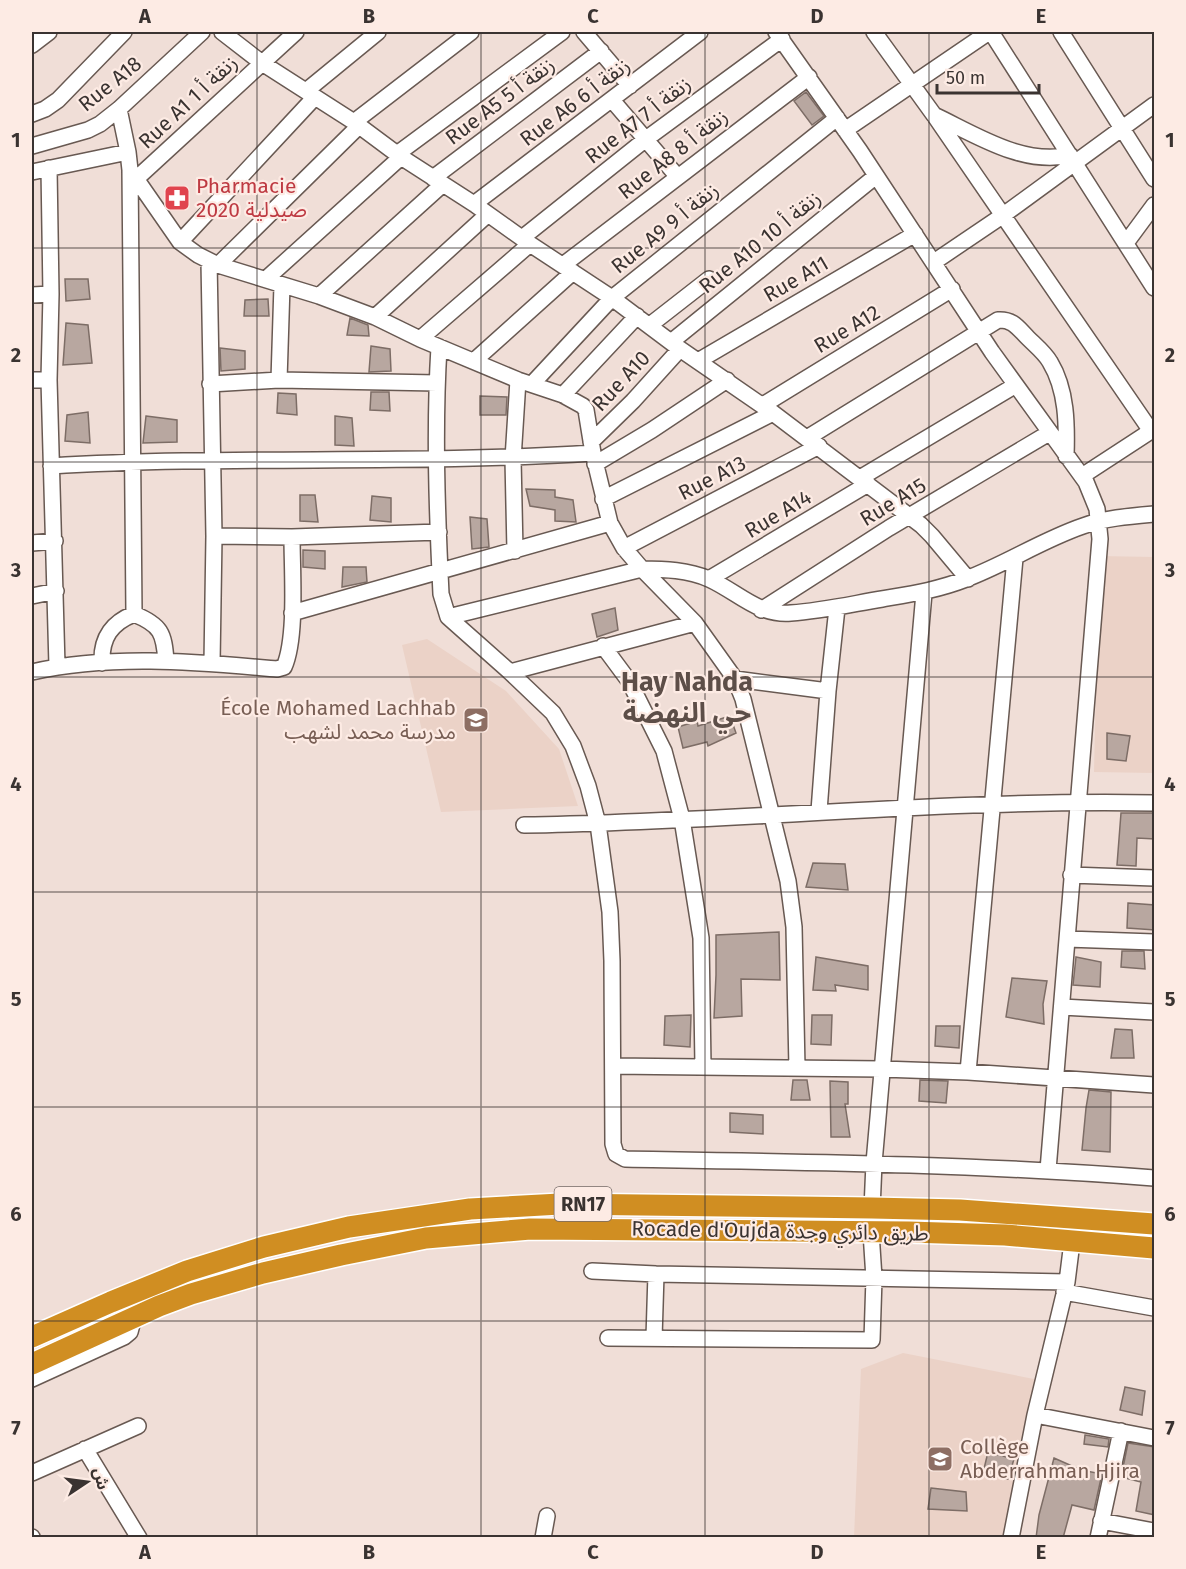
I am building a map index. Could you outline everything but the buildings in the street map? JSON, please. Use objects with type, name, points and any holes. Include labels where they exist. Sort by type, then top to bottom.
[{"type":"highway","name":"Rocade d'Oujda طريق دائري وجدة","points":[[32,1337],[187,1272],[264,1247],[349,1227],[470,1209],[560,1203],[872,1208],[960,1210],[1155,1224]]},
{"type":"highway","name":"Rocade d'Oujda طريق دائري وجدة","points":[[32,1364],[134,1317],[191,1294],[263,1273],[426,1238],[530,1229],[871,1232],[1005,1235],[1155,1248]]},
{"type":"street","points":[[32,45],[49,32]]},
{"type":"street","points":[[32,114],[58,100],[124,32]]},
{"type":"street","name":"Rue A18","points":[[32,146],[88,130],[119,109],[202,32]]},
{"type":"street","points":[[222,32],[262,63],[357,124],[399,156],[612,298],[768,409],[909,516],[932,536],[968,579]]},
{"type":"street","name":"Rue A1 زنقة أ 1","points":[[133,175],[296,32]]},
{"type":"street","points":[[180,242],[311,94],[378,32]]},
{"type":"street","points":[[212,663],[214,536],[210,384],[214,263],[357,124],[471,32]]},
{"type":"street","points":[[266,279],[399,156],[562,32]]},
{"type":"street","points":[[584,32],[630,86]]},
{"type":"street","name":"Rue A6 زنقة أ 6","points":[[474,204],[700,32]]},
{"type":"street","points":[[874,32],[1153,430],[1082,476]]},
{"type":"street","points":[[990,32],[1155,288]]},
{"type":"street","name":"Rue A9 زنقة أ 9","points":[[525,382],[612,298],[841,124],[912,84],[990,32]]},
{"type":"street","points":[[1061,32],[1155,179]]},
{"type":"street","points":[[778,34],[1049,433],[1082,476],[1092,494],[1099,521],[1100,539],[1048,1170]]},
{"type":"street","name":"Rue A7 زنقة أ 7","points":[[420,339],[526,241],[646,139],[778,34]]},
{"type":"street","name":"Rue A5 زنقة أ 5","points":[[319,296],[438,181],[601,51]]},
{"type":"street","name":"Rue A8 زنقة أ 8","points":[[475,360],[568,268],[677,176],[809,77]]},
{"type":"street","points":[[612,100],[677,176]]},
{"type":"street","points":[[934,262],[1002,216],[1072,159],[1123,128],[1155,105]]},
{"type":"street","points":[[119,109],[133,175],[134,614]]},
{"type":"street","points":[[934,116],[1030,157],[1072,159]]},
{"type":"street","points":[[32,172],[128,152]]},
{"type":"street","points":[[50,168],[49,380],[57,666]]},
{"type":"street","points":[[133,175],[180,242],[214,263],[319,296],[375,317],[439,347],[563,395],[586,410],[593,453],[610,522],[624,548],[695,623],[735,680],[748,716],[788,881],[794,927],[797,1068]]},
{"type":"street","name":"Rue A10 زنقة أ 10","points":[[675,345],[876,176]]},
{"type":"street","points":[[1126,243],[1155,205]]},
{"type":"street","points":[[375,317],[488,214]]},
{"type":"street","name":"Rue A11","points":[[698,361],[915,234]]},
{"type":"street","points":[[563,395],[643,321],[709,279]]},
{"type":"street","points":[[279,380],[282,285]]},
{"type":"street","name":"Rue A12","points":[[603,499],[768,409],[952,289]]},
{"type":"street","points":[[32,295],[51,294]]},
{"type":"street","name":"Rue A13","points":[[624,548],[813,442],[998,320],[1007,320],[1015,324],[1049,360],[1059,382],[1064,403],[1066,456]]},
{"type":"street","name":"Rue A10","points":[[593,453],[675,345]]},
{"type":"street","points":[[439,347],[437,458],[440,572],[441,594],[448,617],[554,713],[573,747],[588,786],[598,824],[609,912],[613,1144],[616,1154],[625,1159],[874,1162],[1048,1170],[1155,1178]]},
{"type":"street","points":[[32,380],[49,380]]},
{"type":"street","points":[[210,384],[279,380],[437,383]]},
{"type":"street","points":[[51,466],[132,461],[513,459],[593,453],[652,430],[727,380]]},
{"type":"street","points":[[515,551],[513,459],[525,382]]},
{"type":"street","name":"Rue A14","points":[[709,579],[1016,385]]},
{"type":"street","name":"Rue A15","points":[[761,610],[909,516],[1049,433]]},
{"type":"street","points":[[448,617],[642,569],[679,570],[709,579],[761,610],[780,614],[837,608],[924,593],[968,579],[1082,526],[1099,521],[1155,514]]},
{"type":"street","points":[[292,612],[515,551],[610,522]]},
{"type":"street","points":[[214,536],[292,537],[439,532]]},
{"type":"street","points":[[32,672],[57,666],[166,661],[277,669],[284,667],[287,660],[292,612],[292,537]]},
{"type":"street","points":[[32,543],[55,542]]},
{"type":"street","points":[[968,1072],[1015,558]]},
{"type":"street","points":[[32,596],[56,591]]},
{"type":"street","points":[[608,1338],[873,1340],[874,1278],[871,1232],[874,1162],[924,593]]},
{"type":"street","points":[[819,812],[837,608]]},
{"type":"street","points":[[102,663],[105,636],[124,618],[134,614],[157,626],[164,637],[166,661]]},
{"type":"street","points":[[510,672],[695,623]]},
{"type":"street","points":[[603,646],[629,681],[664,751],[682,819],[701,938],[704,1066]]},
{"type":"street","points":[[735,680],[828,691]]},
{"type":"street","points":[[524,825],[598,824],[992,804],[1155,803]]},
{"type":"street","points":[[1071,875],[1155,878]]},
{"type":"street","points":[[1067,939],[1155,942]]},
{"type":"street","points":[[1062,1007],[1155,1012]]},
{"type":"street","points":[[613,1066],[968,1072],[1155,1085]]},
{"type":"street","points":[[1011,1538],[1035,1415],[1065,1287],[1072,1242]]},
{"type":"street","points":[[592,1271],[874,1278],[1065,1287],[1155,1308]]},
{"type":"street","points":[[654,1338],[656,1274]]},
{"type":"street","points":[[32,1379],[124,1337],[130,1332],[134,1317]]},
{"type":"street","points":[[1035,1415],[1155,1438]]},
{"type":"street","points":[[32,1473],[138,1426]]},
{"type":"street","points":[[1098,1538],[1121,1431]]},
{"type":"street","points":[[85,1449],[139,1538]]},
{"type":"street","points":[[543,1538],[547,1516]]},
{"type":"street","points":[[1101,1521],[1155,1531]]},
{"type":"shaded area","points":[[1099,556],[1154,557],[1154,773],[1094,772]]},
{"type":"shaded area","name":"École Mohamed Lachhab مدرسة محمد لشهب","points":[[427,639],[506,691],[559,749],[578,806],[441,812],[402,645]]},
{"type":"shaded area","name":"Collège Abderrahman Hjira","points":[[903,1353],[1039,1380],[1009,1537],[854,1538],[861,1369]]},
{"type":"place","name":"Pharmacie 2020 صيدلية","points":[[177,198]]},
{"type":"place","name":"École Mohamed Lachhab مدرسة محمد لشهب","points":[[476,720]]},
{"type":"place","name":"Collège Abderrahman Hjira","points":[[940,1459]]},
{"type":"district","name":"Hay Nahda حي النهضة","points":[[687,698]]}]
